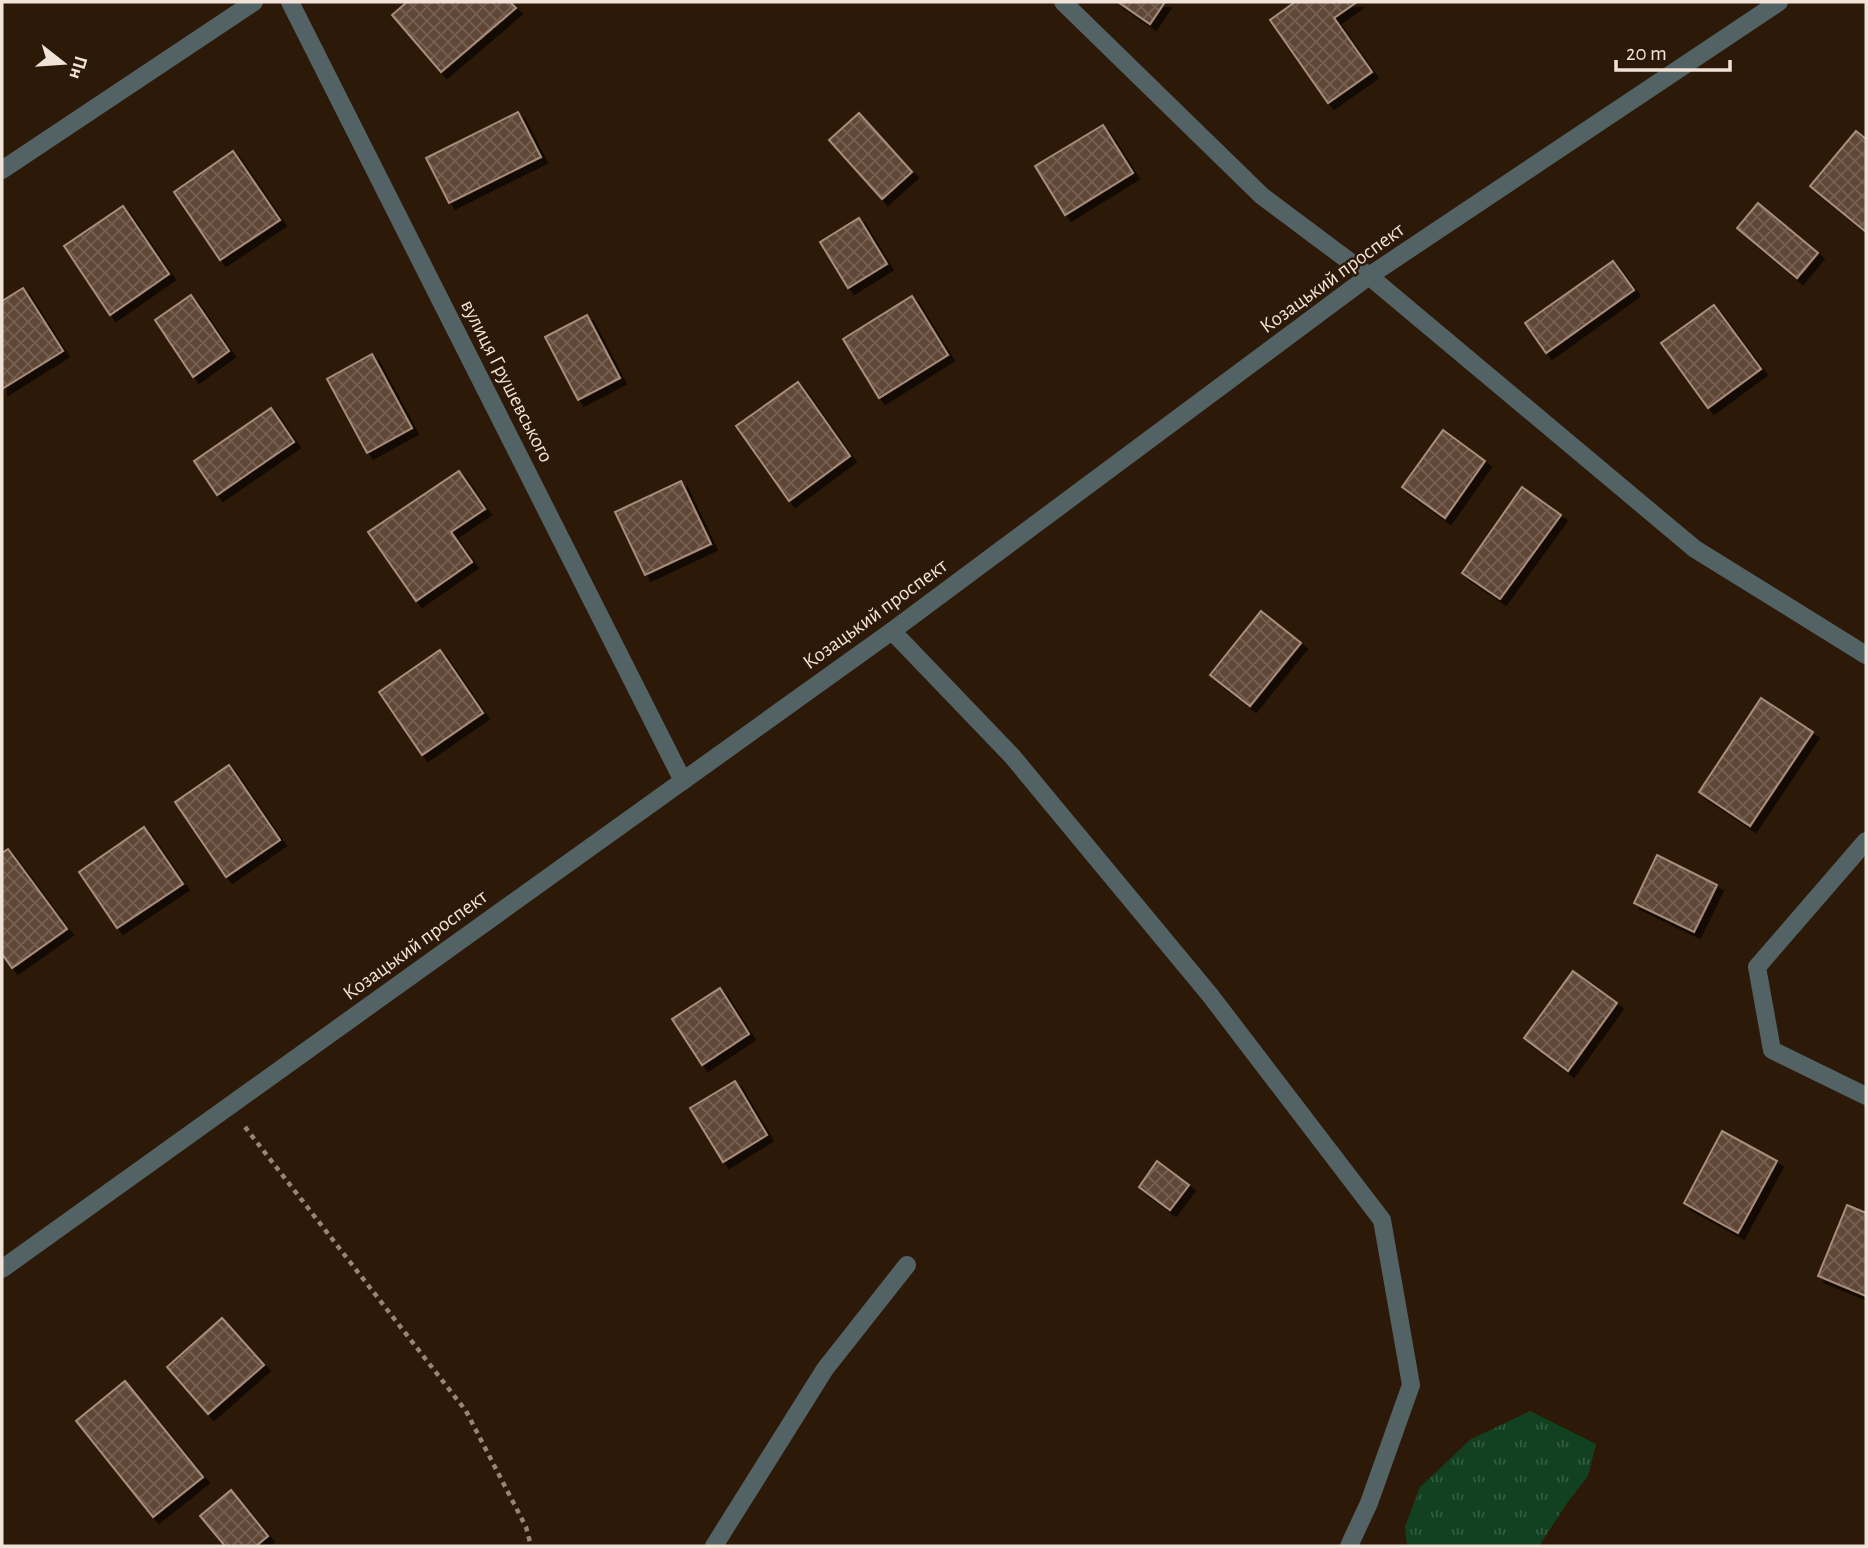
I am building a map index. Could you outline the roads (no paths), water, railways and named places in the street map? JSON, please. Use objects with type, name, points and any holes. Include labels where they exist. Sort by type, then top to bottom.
[{"type":"street","points":[[2,170],[254,2]]},
{"type":"street","name":"вулиця Грушевського","points":[[290,2],[683,781]]},
{"type":"street","points":[[1063,2],[1262,196],[1369,276],[1695,549],[1866,655]]},
{"type":"street","name":"Козацький проспект","points":[[2,1269],[892,631],[1369,276],[1779,2]]},
{"type":"street","points":[[892,631],[1030,776],[1210,995],[1382,1220],[1411,1385],[1369,1503],[1349,1546]]},
{"type":"street","points":[[1866,841],[1757,967],[1772,1050],[1866,1096]]},
{"type":"street","points":[[714,1546],[825,1369],[907,1265]]}]
